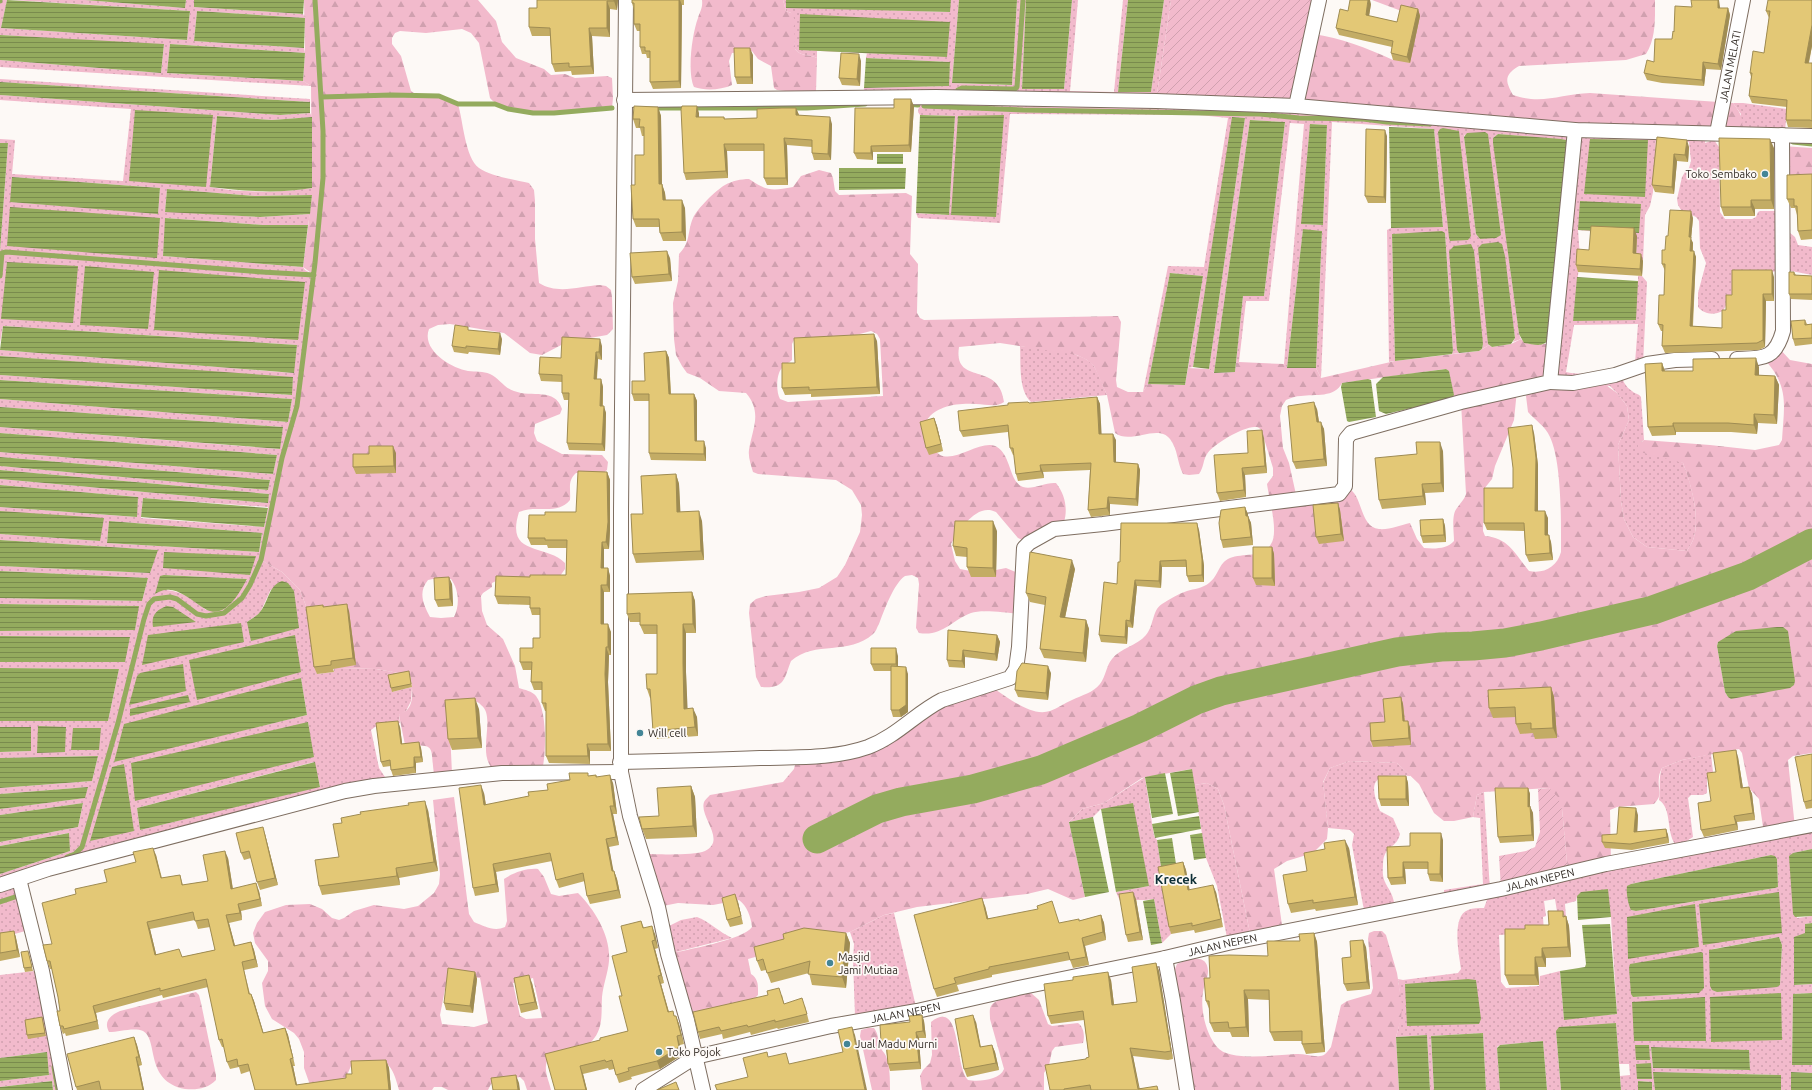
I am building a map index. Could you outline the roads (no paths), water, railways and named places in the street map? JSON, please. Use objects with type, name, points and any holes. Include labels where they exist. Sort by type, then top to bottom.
[{"type":"street","points":[[626,0],[624,100],[621,767],[630,816],[658,907],[668,954],[687,1020],[703,1090]]},
{"type":"street","points":[[1296,106],[1319,0]]},
{"type":"street","name":"JALAN MELATI","points":[[1717,133],[1743,0]]},
{"type":"street","points":[[624,100],[936,97],[1156,101],[1296,106],[1575,130],[1812,136]]},
{"type":"street","points":[[1550,382],[1575,130]]},
{"type":"street","points":[[0,885],[48,869],[345,791],[374,786],[502,773],[846,754],[869,746],[891,736],[932,705],[942,700],[1010,678],[1016,669],[1019,647],[1024,548],[1029,542],[1054,529],[1339,494],[1345,486],[1346,439],[1351,433],[1461,402],[1550,382],[1573,383],[1615,375],[1647,364],[1674,360],[1763,358],[1773,353],[1778,347],[1783,332],[1782,135]]},
{"type":"street","name":"JALAN NEPEN","points":[[643,1090],[695,1057],[831,1026],[917,1011],[1228,943],[1495,890],[1606,864],[1812,825]]},
{"type":"street","points":[[19,879],[42,971],[65,1090]]},
{"type":"street","points":[[1165,958],[1187,1090]]},
{"type":"waterway","points":[[67,857],[75,854],[82,847],[118,723],[149,604],[154,599],[170,597],[177,599],[197,614],[206,616],[224,613],[242,598],[250,585],[261,560],[282,458],[297,406],[315,263],[323,178],[323,131],[315,0]]},
{"type":"waterway","points":[[958,90],[962,88],[1015,89],[1017,87],[1023,0]]},
{"type":"waterway","points":[[321,97],[392,95],[439,96],[458,104],[495,104],[508,109],[533,113],[554,113],[612,108]]},
{"type":"waterway","points":[[653,108],[807,108],[865,104]]},
{"type":"waterway","points":[[907,104],[918,105]]},
{"type":"waterway","points":[[924,106],[1023,110],[1260,114],[1299,118],[1363,119],[1387,122],[1430,124]]},
{"type":"waterway","points":[[1793,142],[1812,144]]},
{"type":"waterway","points":[[0,276],[2,253],[6,252],[314,275]]},
{"type":"waterway","points":[[817,839],[877,809],[901,802],[973,789],[1041,770],[1140,728],[1196,700],[1221,691],[1397,652],[1441,647],[1505,643],[1653,610],[1748,576],[1812,543]]},
{"type":"waterway","points":[[0,902],[21,895]]},
{"type":"waterway","points":[[54,1067],[58,1090]]},
{"type":"place","name":"Toko Sembako","points":[[1765,174]]},
{"type":"place","name":"Will cell","points":[[640,733]]},
{"type":"place","name":"Masjid Jami Mutiaa","points":[[830,963]]},
{"type":"place","name":"Jual Madu Murni","points":[[847,1044]]},
{"type":"place","name":"Toko Pojok","points":[[659,1052]]},
{"type":"district","name":"Krecek","points":[[1176,879]]}]
